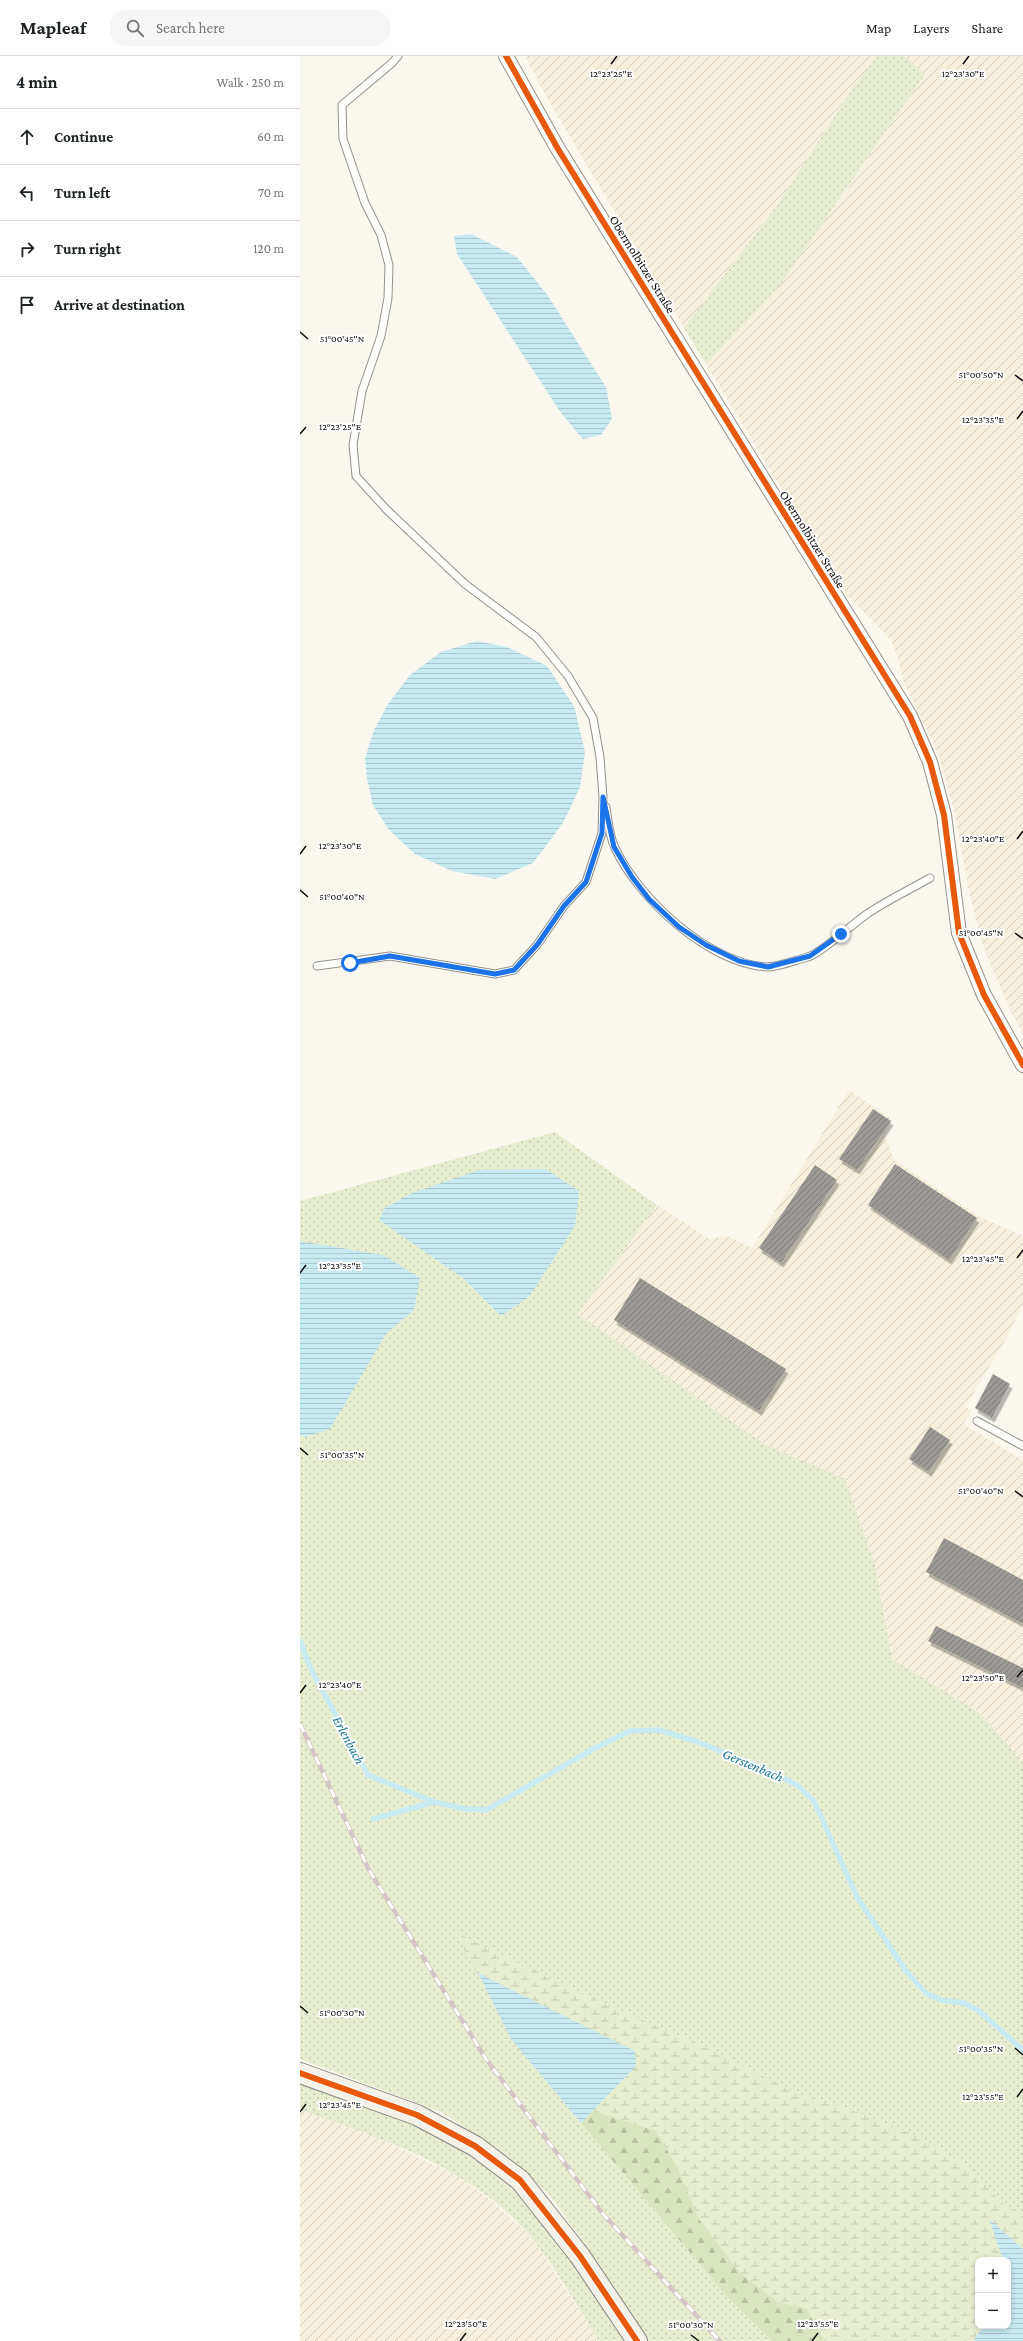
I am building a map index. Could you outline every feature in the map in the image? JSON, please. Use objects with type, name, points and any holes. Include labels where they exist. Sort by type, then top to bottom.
[{"type":"street","name":"Obermolbitzer Straße","points":[[506,56],[558,149],[910,716],[930,762],[944,815],[959,933],[984,995],[1023,1065]]},
{"type":"street","points":[[300,2073],[417,2115],[474,2146],[520,2180],[580,2256],[637,2341]]},
{"type":"lane","points":[[318,966],[390,956],[495,974],[514,970],[537,945],[564,906],[586,882],[602,833],[603,797],[600,757],[593,718],[568,676],[536,637],[465,584],[392,515],[356,476],[353,445],[362,391],[382,328],[388,298],[389,265],[381,235],[364,203],[343,139],[342,105],[392,63],[398,56]]},
{"type":"lane","points":[[603,797],[614,847],[632,877],[649,899],[679,927],[706,945],[739,961],[768,967],[810,956],[867,914],[930,878]]},
{"type":"lane","points":[[977,1421],[1023,1446]]},
{"type":"shaded area","points":[[525,56],[877,56],[854,86],[780,200],[684,328],[547,98]]},
{"type":"shaded area","points":[[904,56],[1023,56],[1023,1034],[1010,1010],[984,949],[970,896],[955,814],[938,753],[903,680],[898,658],[891,640],[846,594],[706,364],[728,342],[842,197],[924,74]]},
{"type":"shaded area","points":[[849,1090],[893,1120],[884,1133],[894,1160],[980,1217],[1023,1236],[1023,1305],[1006,1339],[965,1407],[972,1411],[963,1424],[1023,1460],[1023,1763],[980,1713],[892,1659],[875,1565],[845,1480],[764,1444],[578,1314],[657,1205],[709,1239],[728,1236],[752,1248]]},
{"type":"shaded area","points":[[300,2110],[370,2134],[459,2177],[488,2198],[522,2228],[541,2251],[599,2341],[300,2341]]},
{"type":"green space","points":[[877,56],[904,56],[925,74],[776,291],[706,364],[684,328],[780,201],[854,86]]},
{"type":"green space","points":[[555,1132],[657,1205],[578,1314],[764,1444],[845,1479],[875,1565],[892,1659],[980,1713],[1023,1763],[1023,2341],[1011,2329],[1011,2257],[1002,2257],[479,1973],[511,2039],[728,2298],[772,2341],[649,2341],[635,2322],[600,2265],[549,2194],[494,2146],[441,2112],[300,2059],[300,1201]]},
{"type":"green space","points":[[455,1932],[574,1990],[709,2049],[796,2093],[846,2108],[918,2136],[970,2168],[1001,2202],[1023,2213],[1023,2341],[824,2341],[807,2309],[778,2302],[740,2273],[699,2219],[677,2167],[656,2131],[593,2111],[581,2123],[511,2039]]},
{"type":"green space","points":[[636,2066],[975,2258],[975,2329],[977,2329],[973,2341],[772,2341],[728,2298],[581,2123]]},
{"type":"green space","points":[[300,2079],[364,2102],[426,2130],[456,2146],[485,2165],[511,2186],[548,2226],[571,2258],[624,2341],[599,2341],[563,2283],[534,2241],[500,2206],[475,2187],[419,2156],[359,2131],[300,2110]]},
{"type":"water","points":[[471,234],[517,257],[548,296],[606,387],[612,419],[601,435],[583,439],[561,413],[457,254],[454,236]]},
{"type":"water","points":[[477,641],[507,647],[547,666],[574,706],[585,752],[580,787],[563,823],[533,863],[495,879],[452,871],[415,854],[389,830],[373,805],[367,779],[365,758],[374,730],[388,704],[410,675],[441,652]]},
{"type":"water","points":[[546,1169],[579,1191],[575,1226],[529,1297],[501,1316],[464,1279],[379,1220],[385,1208],[412,1193],[479,1170]]},
{"type":"water","points":[[300,1241],[383,1255],[420,1278],[414,1310],[386,1334],[330,1429],[305,1437],[300,1435]]},
{"type":"water","points":[[478,1973],[635,2051],[636,2066],[581,2123],[511,2039]]},
{"type":"water","points":[[989,2219],[1023,2249],[1023,2341],[973,2341],[981,2329],[1011,2329],[1011,2257],[1002,2257]]},
{"type":"building","points":[[873,1109],[891,1121],[857,1170],[839,1159]]},
{"type":"building","points":[[895,1164],[977,1218],[949,1260],[868,1205]]},
{"type":"building","points":[[815,1165],[837,1180],[781,1263],[759,1248]]},
{"type":"building","points":[[640,1278],[786,1369],[759,1411],[614,1320]]},
{"type":"building","points":[[993,1374],[1010,1384],[992,1418],[975,1408]]},
{"type":"building","points":[[930,1427],[950,1440],[929,1472],[909,1459]]},
{"type":"building","points":[[944,1538],[1023,1580],[1023,1624],[926,1572]]},
{"type":"building","points":[[936,1626],[1023,1668],[1023,1688],[928,1641]]},
{"type":"waterway","name":"Erlenbach","points":[[300,1641],[310,1667],[368,1775],[434,1802]]},
{"type":"waterway","name":"Gerstenbach","points":[[373,1819],[434,1802],[466,1809],[486,1810],[595,1748],[630,1731],[659,1730],[698,1742],[775,1773],[798,1786],[814,1801],[857,1897],[906,1971],[926,1993],[941,2000],[964,2003],[979,2011],[1023,2050]]},
{"type":"railway","points":[[300,1724],[369,1870],[486,2059],[603,2214],[720,2341]]},
{"type":"cycle path","points":[[506,56],[558,149],[910,716],[930,762],[944,815],[959,933],[984,995],[1023,1065]]},
{"type":"cycle path","points":[[300,2073],[417,2115],[475,2146],[520,2180],[580,2256],[637,2341]]},
{"type":"route","points":[[350,963],[390,956],[445,967],[495,974],[514,970],[537,945],[564,906],[586,882],[602,833],[603,797],[614,847],[632,877],[649,899],[679,927],[706,945],[739,961],[768,967],[810,956],[841,934]]}]
